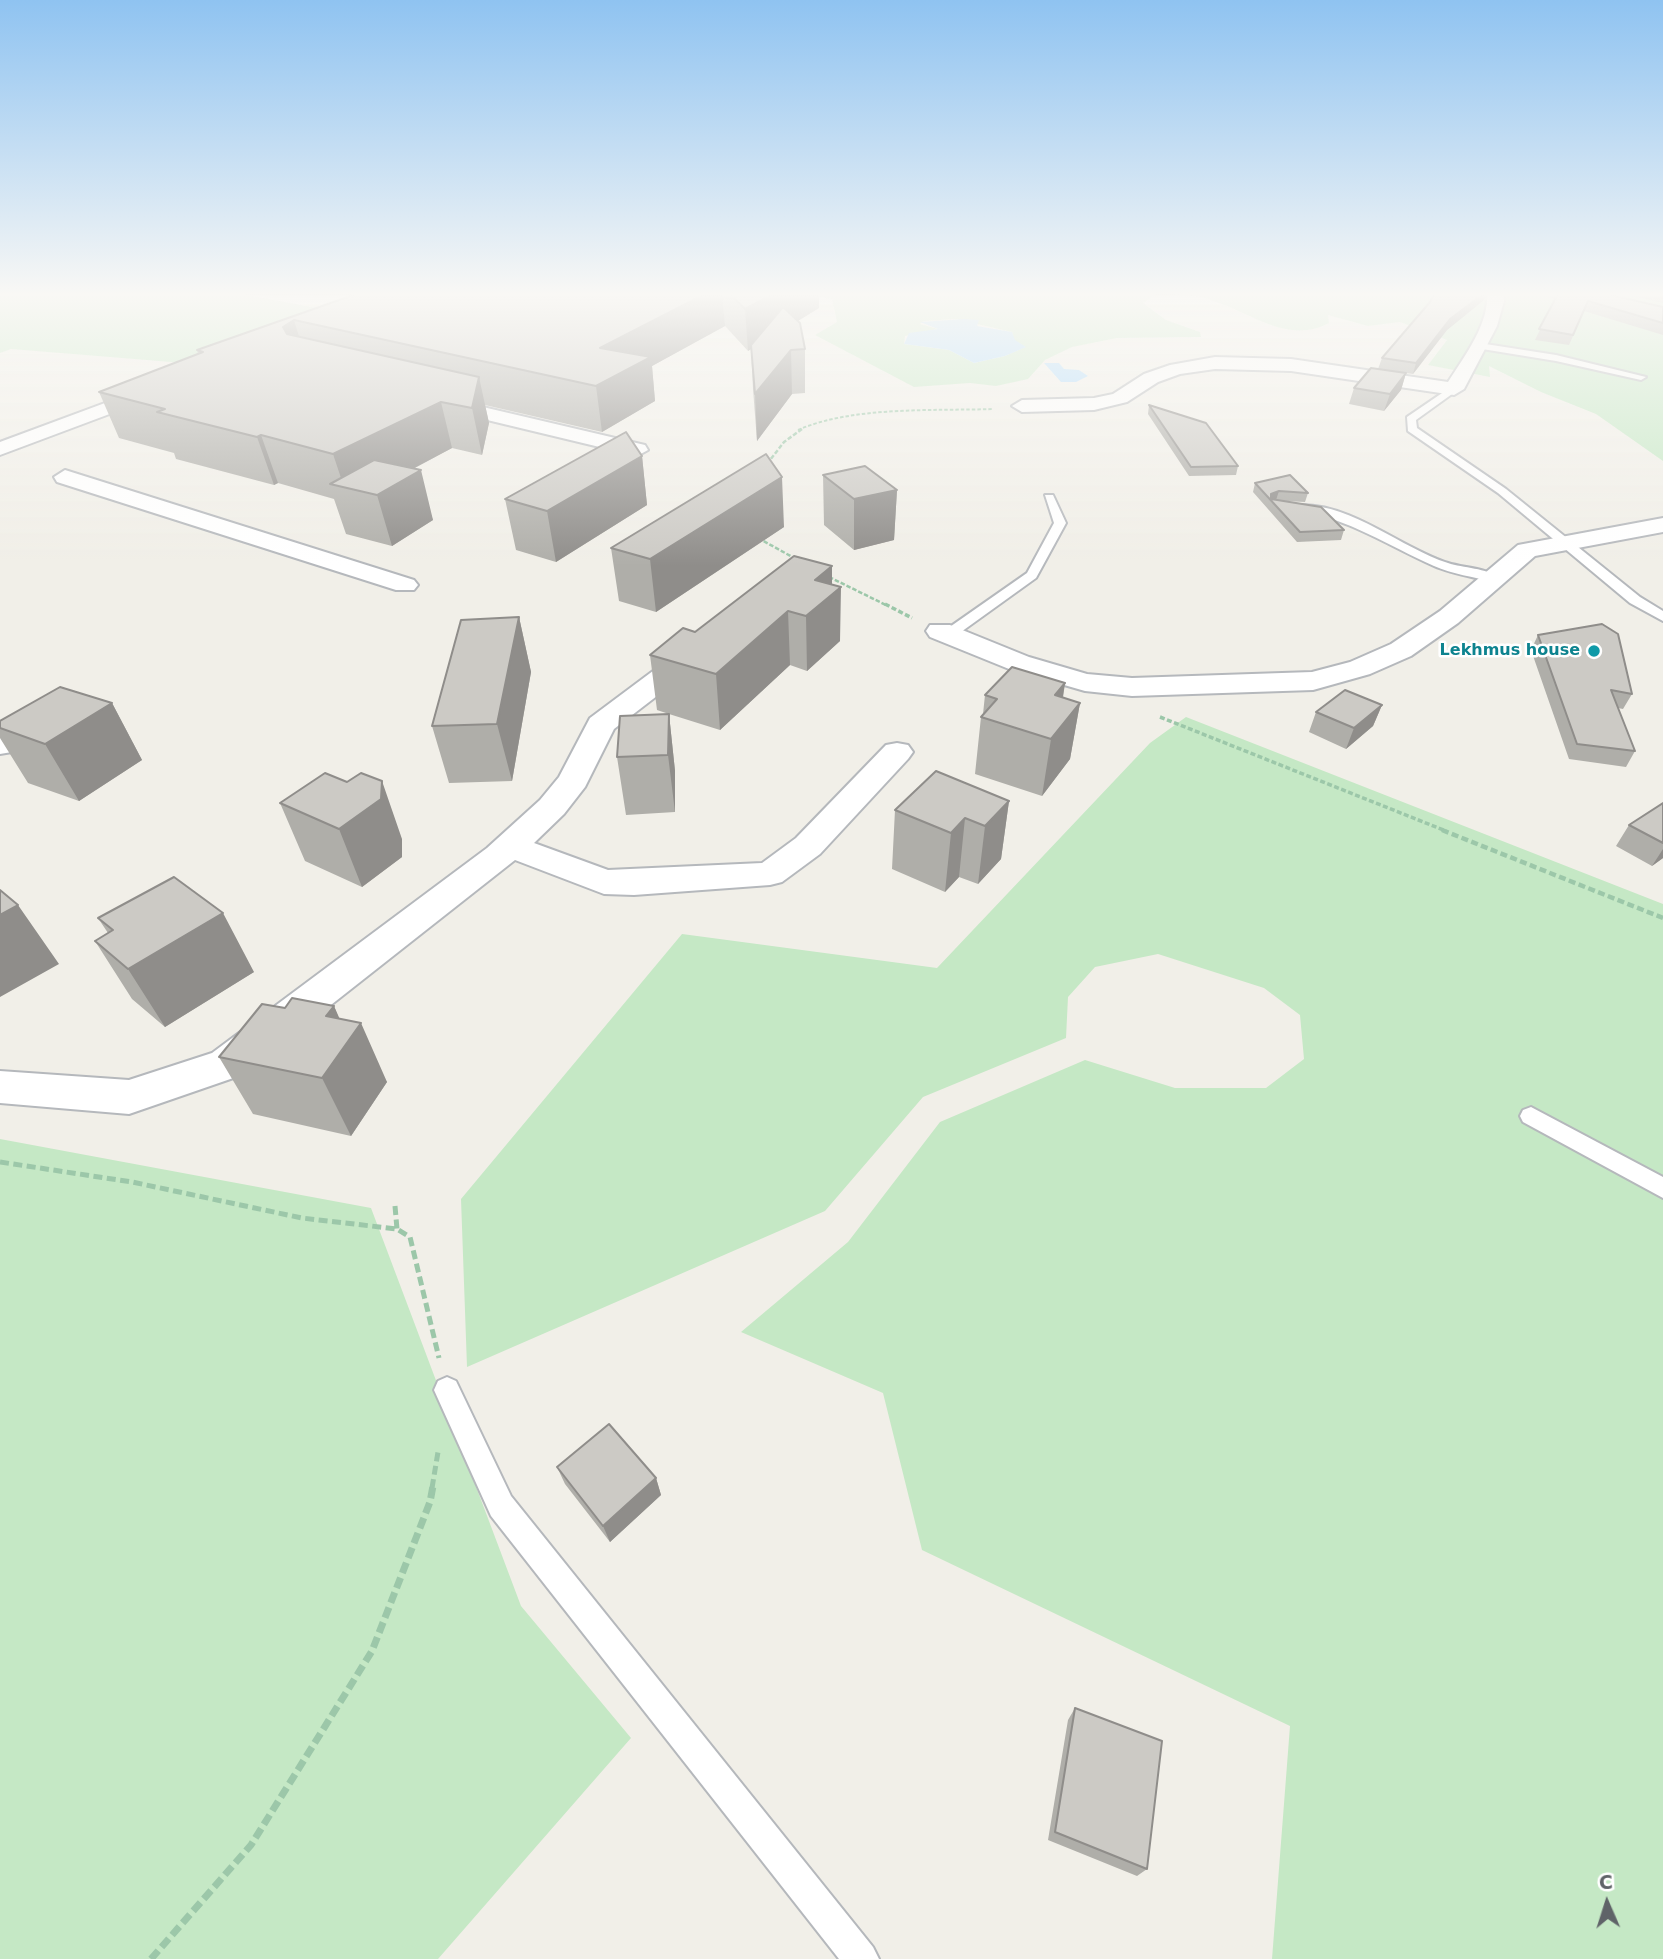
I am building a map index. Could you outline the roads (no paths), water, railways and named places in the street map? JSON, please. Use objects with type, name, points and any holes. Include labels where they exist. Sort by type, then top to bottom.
[{"type":"street","points":[[1022,406],[1094,404],[1120,398],[1143,383]]},
{"type":"street","points":[[1416,383],[1454,389],[1457,383]]},
{"type":"street","points":[[0,449],[170,385]]},
{"type":"street","points":[[414,396],[637,450]]},
{"type":"street","points":[[65,477],[405,584]]},
{"type":"street","points":[[945,632],[1019,663],[1085,682],[1132,687],[1313,681],[1360,668],[1401,650],[1448,617],[1527,551],[1663,525]]},
{"type":"street","points":[[0,1087],[129,1097],[227,1064],[391,942],[510,846],[552,807],[574,780],[601,724],[719,635]]},
{"type":"street","points":[[510,846],[604,882],[634,883],[770,874],[808,846],[897,752]]},
{"type":"lane","points":[[1454,389],[1411,419],[1412,429],[1472,468],[1635,600],[1663,617]]},
{"type":"lane","points":[[945,632],[1032,575],[1060,523],[1049,497]]},
{"type":"lane","points":[[1289,507],[1314,508],[1385,535],[1441,565],[1493,578]]},
{"type":"lane","points":[[1531,1116],[1663,1188]]},
{"type":"lane","points":[[447,1390],[501,1506],[861,1959]]},
{"type":"place","name":"Lekhmus house","points":[[1594,651]]}]
